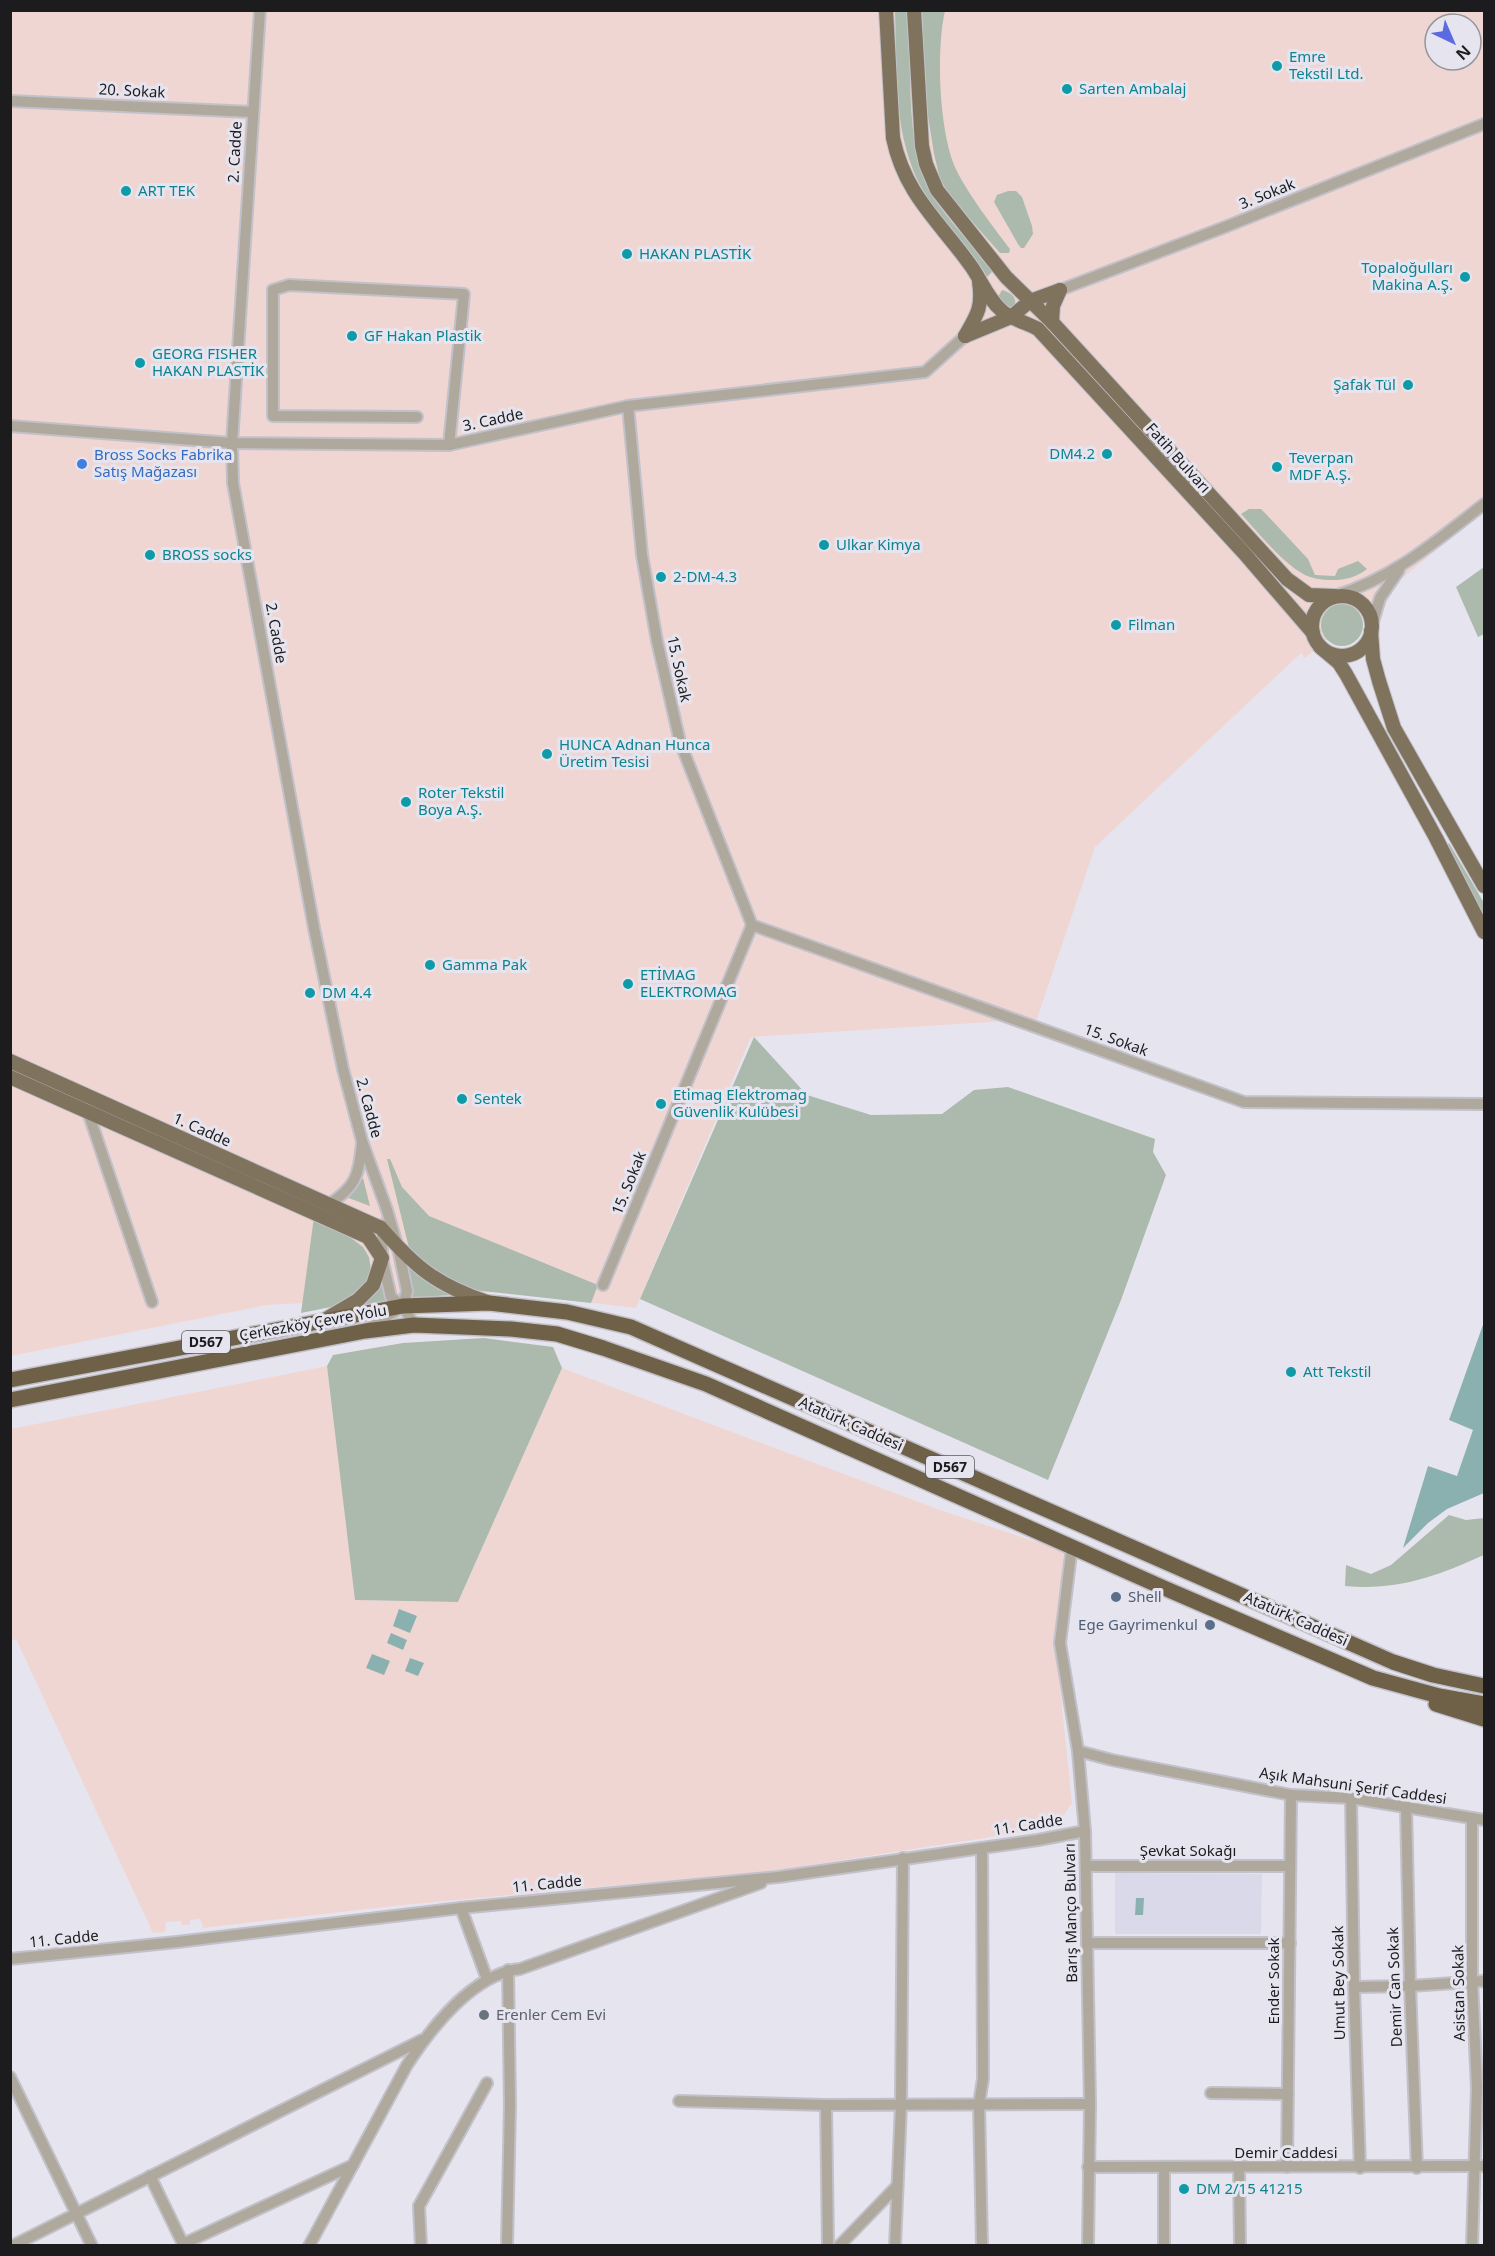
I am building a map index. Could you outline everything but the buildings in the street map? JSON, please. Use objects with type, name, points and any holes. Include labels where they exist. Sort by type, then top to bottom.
[{"type":"highway","name":"Atatürk Caddesi","points":[[403,1306],[489,1303],[567,1312],[631,1327],[1393,1662],[1433,1675],[1485,1686]]},
{"type":"highway","name":"Çerkezköy Çevre Yolu","points":[[10,1380],[403,1306]]},
{"type":"highway","name":"D567","points":[[10,1400],[365,1331],[414,1325],[556,1334],[706,1384],[1373,1678],[1439,1696],[1485,1704]]},
{"type":"highway","points":[[1393,1662],[1485,1676]]},
{"type":"highway","points":[[1373,1678],[1407,1694],[1485,1719]]},
{"type":"main road","name":"Fatih Bulvarı","points":[[886,10],[891,126],[896,153],[913,193],[1002,311],[1038,329],[1244,553],[1313,633]]},
{"type":"main road","points":[[914,10],[919,120],[926,164],[945,201],[1006,278],[1052,322],[1287,579],[1310,595],[1348,596],[1362,603],[1371,616],[1373,659],[1394,728],[1485,886]]},
{"type":"main road","points":[[965,336],[982,301],[978,277]]},
{"type":"main road","points":[[988,293],[992,285],[1006,278]]},
{"type":"main road","points":[[965,336],[1011,316],[1030,300],[1060,290]]},
{"type":"main road","points":[[1052,322],[1053,306],[1060,290]]},
{"type":"main road","points":[[1335,596],[1323,602],[1316,611],[1313,619],[1313,633],[1320,646],[1339,663],[1361,700],[1485,932]]},
{"type":"main road","points":[[1320,646],[1331,653],[1349,655],[1362,648],[1372,628]]},
{"type":"main road","name":"1. Cadde","points":[[10,1061],[381,1228]]},
{"type":"main road","name":"1. Cadde","points":[[10,1077],[368,1237]]},
{"type":"main road","points":[[381,1228],[425,1274],[458,1292],[489,1303]]},
{"type":"main road","points":[[326,1319],[358,1300],[373,1285],[382,1258],[368,1237]]},
{"type":"street","name":"2. Cadde","points":[[260,10],[232,443],[233,483],[313,922],[343,1069],[362,1141],[398,1248],[407,1291],[403,1306]]},
{"type":"street","name":"20. Sokak","points":[[10,101],[252,112]]},
{"type":"street","name":"3. Sokak","points":[[1060,290],[1485,124]]},
{"type":"street","points":[[417,417],[273,416],[273,290],[289,285],[464,294],[448,445]]},
{"type":"street","name":"3. Cadde","points":[[10,426],[232,443],[448,445],[628,406],[925,372],[965,336]]},
{"type":"street","name":"15. Sokak","points":[[603,1285],[752,925],[680,742],[657,641],[642,555],[628,406]]},
{"type":"street","points":[[1335,596],[1363,588],[1401,567],[1485,504]]},
{"type":"street","points":[[1372,628],[1380,598],[1401,567]]},
{"type":"street","name":"15. Sokak","points":[[752,925],[1244,1102],[1485,1104]]},
{"type":"street","points":[[88,1112],[152,1302]]},
{"type":"street","points":[[328,1205],[343,1195],[358,1176],[362,1141]]},
{"type":"street","points":[[387,1210],[381,1228],[382,1258],[391,1297],[403,1306],[414,1325]]},
{"type":"street","points":[[368,1237],[381,1228]]},
{"type":"street","points":[[365,1331],[403,1306]]},
{"type":"street","name":"Barış Manço Bulvarı","points":[[1072,1546],[1060,1643],[1078,1751],[1085,1831],[1090,2104],[1088,2246]]},
{"type":"street","name":"Aşık Mahsuni Şerif Caddesi","points":[[1078,1751],[1112,1760],[1291,1795],[1351,1798],[1485,1820]]},
{"type":"street","name":"Ender Sokak","points":[[1287,2167],[1291,1795]]},
{"type":"street","name":"Umut Bey Sokak","points":[[1351,1798],[1360,2168]]},
{"type":"street","name":"Demir Can Sokak","points":[[1406,1806],[1417,2168]]},
{"type":"street","name":"Asistan Sokak","points":[[1472,1818],[1472,1980],[1481,2088],[1479,2167],[1472,2246]]},
{"type":"street","name":"11. Cadde","points":[[10,1959],[177,1942],[461,1908],[778,1876],[982,1848],[1085,1831]]},
{"type":"street","points":[[982,1848],[983,2079],[979,2104],[982,2246]]},
{"type":"street","points":[[894,2246],[901,2105],[903,1858]]},
{"type":"street","name":"Şevkat Sokağı","points":[[1086,1866],[1290,1866]]},
{"type":"street","points":[[309,2246],[423,2039],[436,2024],[487,1979],[778,1876]]},
{"type":"street","points":[[461,1908],[487,1979]]},
{"type":"street","points":[[1087,1943],[1290,1943]]},
{"type":"street","points":[[507,2244],[510,2105],[508,1970]]},
{"type":"street","points":[[1354,1987],[1485,1981]]},
{"type":"street","points":[[12,2246],[423,2039]]},
{"type":"street","points":[[10,2078],[92,2246]]},
{"type":"street","points":[[420,2246],[419,2206],[488,2083]]},
{"type":"street","points":[[1211,2093],[1288,2094]]},
{"type":"street","points":[[679,2101],[826,2105],[1090,2104]]},
{"type":"street","points":[[826,2105],[828,2246]]},
{"type":"street","points":[[150,2176],[183,2245],[353,2165]]},
{"type":"street","name":"Demir Caddesi","points":[[1088,2167],[1479,2167]]},
{"type":"street","points":[[1164,2167],[1164,2246]]},
{"type":"street","points":[[1239,2168],[1240,2246]]},
{"type":"street","points":[[839,2246],[897,2186]]},
{"type":"shaded area","points":[[11,11],[1484,11],[1484,511],[1305,658],[1301,653],[1095,847],[1037,1019],[751,1037],[636,1308],[500,1292],[267,1305],[11,1356]]},
{"type":"shaded area","points":[[895,11],[909,11],[912,122],[915,145],[926,184],[947,216],[995,269],[987,277],[973,255],[924,192],[906,149],[898,103]]},
{"type":"shaded area","points":[[922,11],[945,11],[940,46],[940,88],[945,131],[954,165],[972,197],[1010,249],[1009,253],[1000,253],[952,199],[940,179],[925,97]]},
{"type":"shaded area","points":[[1016,191],[1022,197],[1032,226],[1033,234],[1024,248],[1018,244],[994,202],[997,195]]},
{"type":"shaded area","points":[[1002,290],[1014,297],[1015,305],[1006,306],[998,297]]},
{"type":"shaded area","points":[[1249,509],[1261,509],[1266,514],[1308,559],[1315,575],[1335,576],[1338,569],[1358,561],[1367,569],[1345,579],[1327,580],[1310,577],[1292,566],[1273,549],[1241,514]]},
{"type":"shaded area","points":[[1484,567],[1484,634],[1478,637],[1456,587]]},
{"type":"shaded area","points":[[1342,604],[1357,610],[1363,625],[1357,640],[1342,646],[1327,640],[1321,625],[1327,610]]},
{"type":"shaded area","points":[[1449,843],[1484,903],[1484,924],[1447,845]]},
{"type":"shaded area","points":[[754,1037],[807,1095],[871,1115],[942,1114],[974,1090],[1008,1087],[1155,1139],[1153,1152],[1166,1175],[1121,1300],[1048,1480],[640,1299]]},
{"type":"shaded area","points":[[387,1159],[390,1159],[402,1187],[429,1216],[598,1285],[591,1303],[464,1289],[411,1256]]},
{"type":"shaded area","points":[[363,1178],[370,1206],[346,1197]]},
{"type":"shaded area","points":[[314,1217],[347,1235],[363,1247],[369,1257],[371,1270],[365,1289],[341,1305],[301,1313]]},
{"type":"shaded area","points":[[405,1262],[424,1278],[451,1294],[413,1298]]},
{"type":"shaded area","points":[[380,1273],[389,1303],[354,1309]]},
{"type":"shaded area","points":[[1484,1322],[1484,1493],[1447,1509],[1428,1523],[1403,1548],[1428,1466],[1457,1476],[1473,1430],[1449,1420]]},
{"type":"shaded area","points":[[484,1338],[553,1347],[562,1368],[458,1602],[355,1600],[327,1366],[333,1355],[403,1343]]},
{"type":"shaded area","points":[[327,1366],[356,1600],[458,1602],[562,1368],[940,1510],[1064,1551],[1055,1639],[1072,1803],[1059,1822],[1036,1830],[779,1870],[393,1906],[203,1928],[200,1919],[190,1920],[190,1925],[182,1925],[181,1921],[166,1922],[165,1932],[153,1933],[16,1639],[11,1641],[11,1429]]},
{"type":"shaded area","points":[[1449,1515],[1466,1520],[1484,1518],[1484,1555],[1433,1575],[1400,1584],[1345,1586],[1346,1565],[1371,1574],[1391,1565]]},
{"type":"shaded area","points":[[399,1609],[417,1616],[410,1633],[393,1626]]},
{"type":"shaded area","points":[[391,1633],[407,1640],[403,1650],[387,1643]]},
{"type":"shaded area","points":[[372,1654],[390,1661],[384,1675],[366,1668]]},
{"type":"shaded area","points":[[410,1658],[424,1663],[418,1676],[405,1671]]},
{"type":"shaded area","points":[[1115,1873],[1262,1874],[1261,1934],[1115,1934]]},
{"type":"shaded area","points":[[1136,1898],[1144,1898],[1143,1915],[1135,1915]]},
{"type":"place","name":"Emre Tekstil Ltd.","points":[[1277,66]]},
{"type":"place","name":"Sarten Ambalaj","points":[[1067,89]]},
{"type":"place","name":"ART TEK","points":[[126,191]]},
{"type":"place","name":"HAKAN PLASTİK","points":[[627,254]]},
{"type":"place","name":"Topaloğulları Makina A.Ş.","points":[[1465,277]]},
{"type":"place","name":"GF Hakan Plastik","points":[[352,336]]},
{"type":"place","name":"GEORG FISHER HAKAN PLASTİK","points":[[140,363]]},
{"type":"place","name":"Şafak Tül","points":[[1408,385]]},
{"type":"place","name":"DM4.2","points":[[1107,454]]},
{"type":"place","name":"Bross Socks Fabrika Satış Mağazası","points":[[82,464]]},
{"type":"place","name":"Teverpan MDF A.Ş.","points":[[1277,467]]},
{"type":"place","name":"Ulkar Kimya","points":[[824,545]]},
{"type":"place","name":"BROSS socks","points":[[150,555]]},
{"type":"place","name":"2-DM-4.3","points":[[661,577]]},
{"type":"place","name":"Filman","points":[[1116,625]]},
{"type":"place","name":"HUNCA Adnan Hunca Üretim Tesisi","points":[[547,754]]},
{"type":"place","name":"Roter Tekstil Boya A.Ş.","points":[[406,802]]},
{"type":"place","name":"Gamma Pak","points":[[430,965]]},
{"type":"place","name":"ETİMAG ELEKTROMAG","points":[[628,984]]},
{"type":"place","name":"DM 4.4","points":[[310,993]]},
{"type":"place","name":"Sentek","points":[[462,1099]]},
{"type":"place","name":"Etimag Elektromag Güvenlik Kulübesi","points":[[661,1104]]},
{"type":"place","name":"Att Tekstil","points":[[1291,1372]]},
{"type":"place","name":"Shell","points":[[1116,1597]]},
{"type":"place","name":"Ege Gayrimenkul","points":[[1210,1625]]},
{"type":"place","name":"Erenler Cem Evi","points":[[484,2015]]},
{"type":"place","name":"DM 2/15 41215","points":[[1184,2189]]}]
